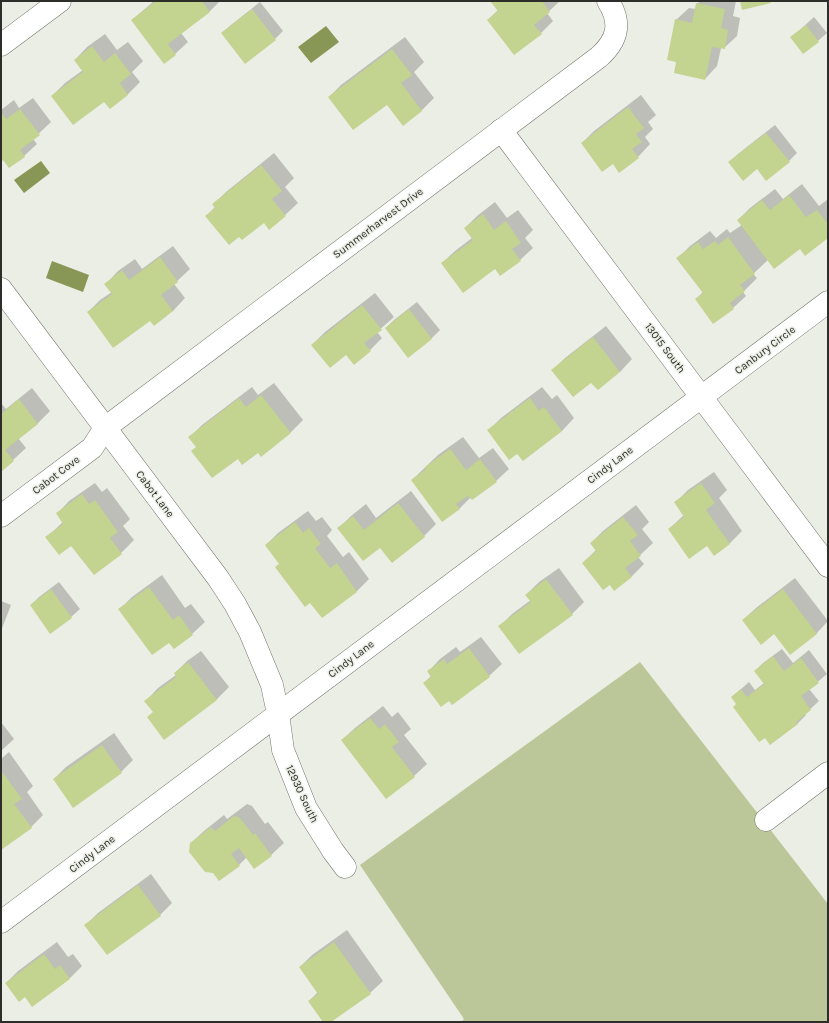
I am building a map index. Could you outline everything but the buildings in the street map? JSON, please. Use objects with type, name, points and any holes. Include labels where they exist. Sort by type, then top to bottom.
[{"type":"street","points":[[1,45],[60,1]]},
{"type":"street","name":"Summerharvest Drive","points":[[105,428],[605,52],[615,37],[617,28],[613,9],[608,1]]},
{"type":"street","name":"13015 South","points":[[501,130],[828,566]]},
{"type":"street","name":"Cabot Lane","points":[[1,289],[218,578],[235,604],[250,632],[272,686],[278,714]]},
{"type":"street","name":"Canbury Circle","points":[[701,397],[828,302]]},
{"type":"street","name":"Cindy Lane","points":[[1,922],[701,397]]},
{"type":"street","name":"Cabot Cove","points":[[1,516],[92,448],[105,428]]},
{"type":"street","name":"12930 South","points":[[278,714],[283,750],[306,808],[329,846],[345,867]]},
{"type":"street","points":[[766,820],[828,773]]},
{"type":"shaded area","points":[[326,26],[339,42],[311,63],[298,47]]},
{"type":"shaded area","points":[[41,161],[50,173],[24,193],[14,180]]},
{"type":"shaded area","points":[[52,261],[89,275],[83,292],[46,278]]},
{"type":"shaded area","points":[[640,662],[828,904],[828,1022],[461,1022],[464,1019],[360,865]]}]
